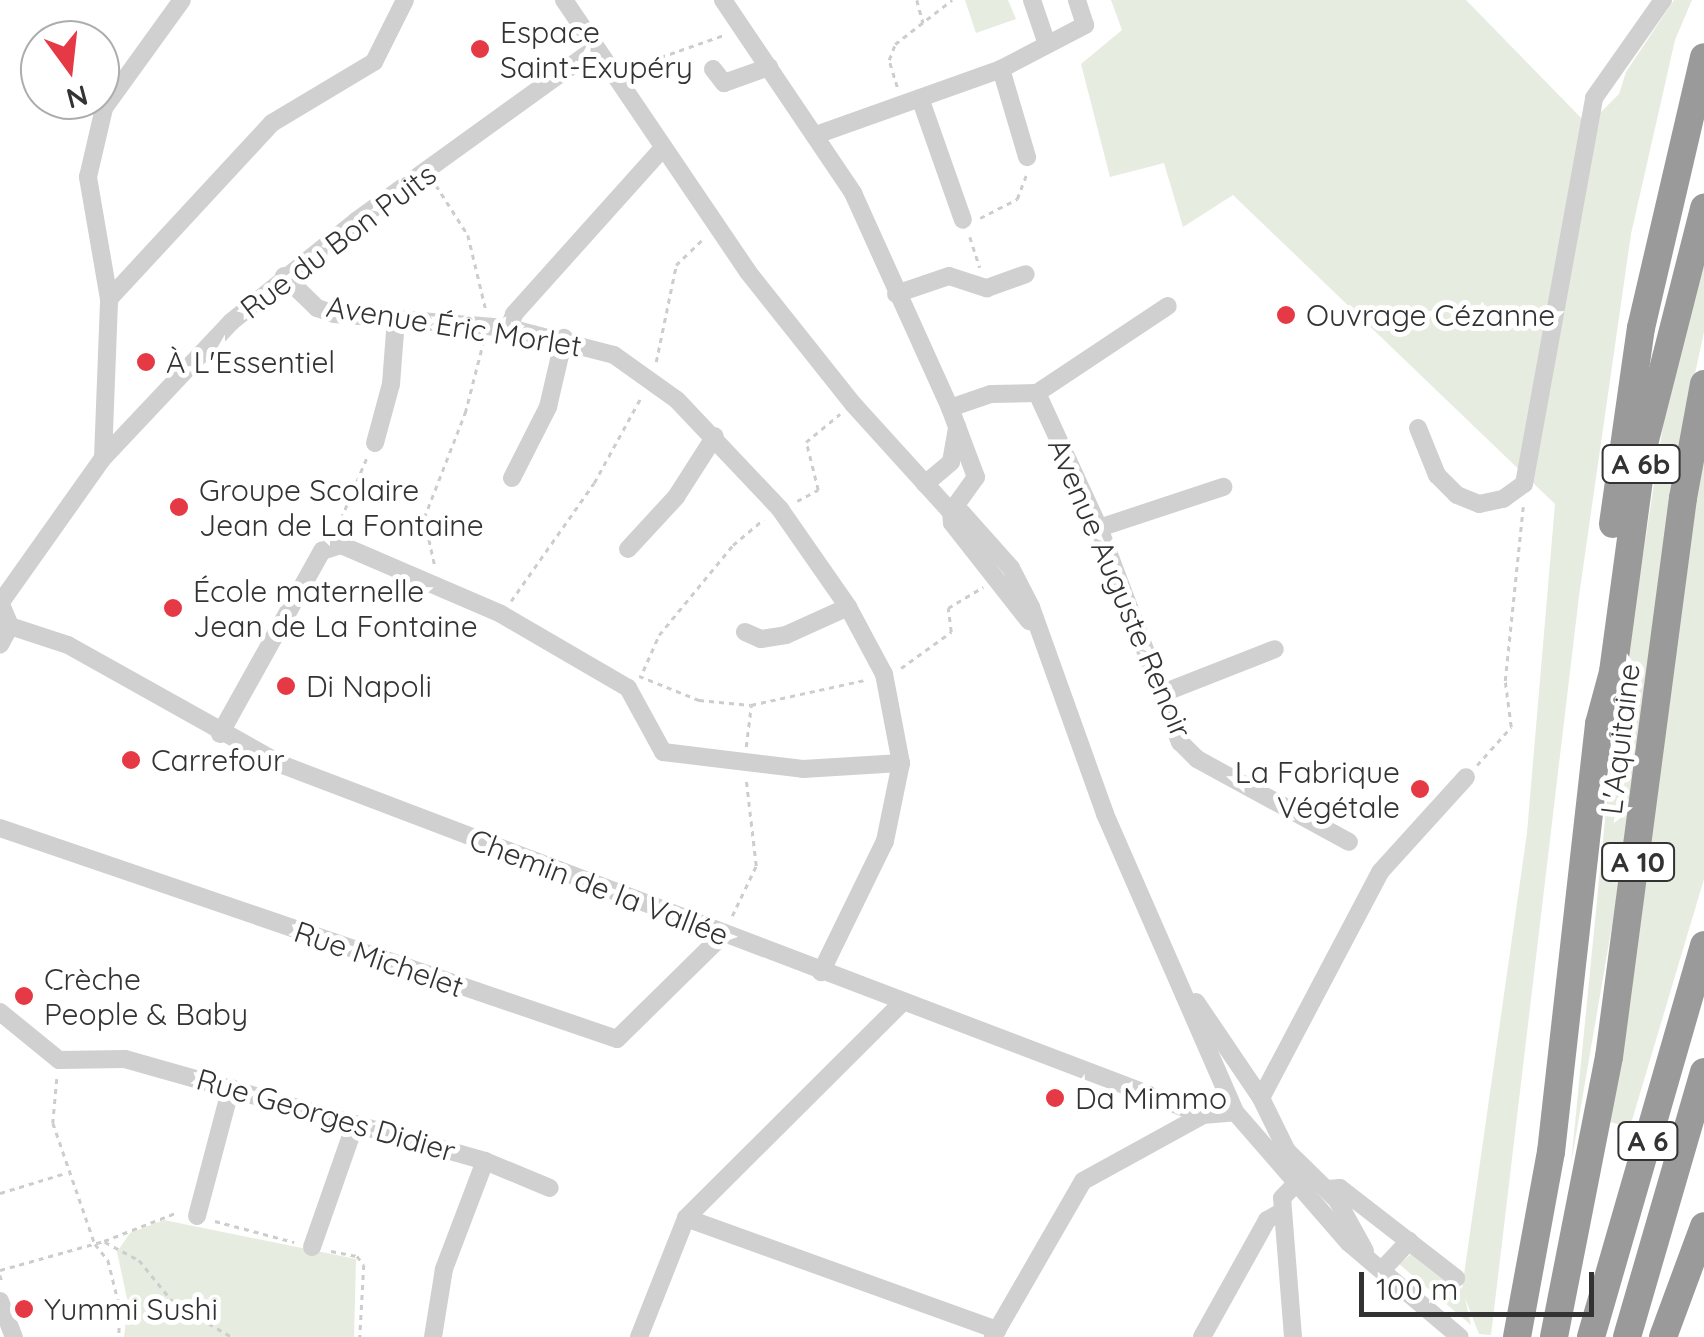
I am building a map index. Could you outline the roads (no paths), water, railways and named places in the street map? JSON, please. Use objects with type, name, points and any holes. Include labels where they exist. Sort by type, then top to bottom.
[{"type":"highway","points":[[1599,724],[1592,679],[1642,328],[1704,58]]},
{"type":"highway","name":"A 6b","points":[[1517,1337],[1551,1152],[1599,724],[1613,672],[1644,444],[1704,208]]},
{"type":"highway","name":"L'Aquitaine","points":[[1554,1337],[1610,1057],[1683,498],[1704,384]]},
{"type":"highway","name":"A 6","points":[[1591,1337],[1704,945]]},
{"type":"highway","name":"A 6","points":[[1627,1337],[1704,1072]]},
{"type":"highway","points":[[1664,1337],[1704,1226]]},
{"type":"street","points":[[103,458],[108,300],[88,178],[104,108],[182,0]]},
{"type":"street","points":[[108,300],[272,123],[374,62],[392,33],[405,0]]},
{"type":"street","points":[[564,0],[715,228],[853,404],[951,512],[952,523],[1036,629]]},
{"type":"street","points":[[723,0],[853,194],[950,408],[976,476],[951,512]]},
{"type":"street","points":[[1032,0],[1047,44]]},
{"type":"street","points":[[816,135],[1001,69],[1086,24],[1077,0]]},
{"type":"street","points":[[1418,428],[1436,475],[1457,495],[1480,504],[1503,499],[1524,484],[1594,98],[1663,0]]},
{"type":"street","name":"Rue du Bon Puits","points":[[0,602],[103,458],[284,276],[596,48]]},
{"type":"street","points":[[712,68],[724,82],[770,67]]},
{"type":"street","points":[[1001,69],[1027,157]]},
{"type":"street","points":[[911,100],[970,225]]},
{"type":"street","points":[[509,328],[514,314],[661,150]]},
{"type":"street","points":[[896,294],[949,276],[987,288],[1026,274]]},
{"type":"street","name":"Avenue Éric Morlet","points":[[284,276],[317,308],[509,328],[564,338],[614,355],[650,378],[715,436],[780,509],[848,607],[884,674],[901,764],[885,840],[821,972]]},
{"type":"street","points":[[950,408],[991,394],[1037,393],[1168,306]]},
{"type":"street","points":[[375,443],[391,384],[396,319]]},
{"type":"street","points":[[512,478],[553,394],[564,338]]},
{"type":"street","name":"Avenue Auguste Renoir","points":[[1037,393],[1099,528],[1180,742],[1197,758],[1349,842]]},
{"type":"street","points":[[926,484],[951,462],[957,426]]},
{"type":"street","points":[[628,549],[676,497],[715,436]]},
{"type":"street","points":[[1099,528],[1222,487]]},
{"type":"street","points":[[951,512],[962,512],[1011,568],[1105,814],[1235,1110],[1312,1182],[1340,1188],[1456,1278]]},
{"type":"street","points":[[220,734],[322,551],[332,545],[431,580],[501,614],[628,688],[663,752],[744,766],[901,764]]},
{"type":"street","points":[[0,602],[10,626],[0,645]]},
{"type":"street","points":[[744,632],[760,639],[786,635],[848,607]]},
{"type":"street","name":"Chemin de la Vallée","points":[[10,626],[68,645],[220,734],[283,765],[901,1004],[1203,1115]]},
{"type":"street","points":[[1163,693],[1274,649]]},
{"type":"street","points":[[686,1218],[995,1334],[1083,1181],[1203,1115],[1235,1110],[1260,1113],[1261,1097],[1380,872],[1466,777]]},
{"type":"street","name":"Rue Michelet","points":[[0,828],[618,1040],[723,935]]},
{"type":"street","points":[[1182,982],[1261,1097],[1288,1151],[1368,1256]]},
{"type":"street","points":[[640,1337],[686,1218],[901,1004]]},
{"type":"street","name":"Rue Georges Didier","points":[[0,1012],[59,1060],[125,1059],[485,1160],[444,1268],[433,1337]]},
{"type":"street","points":[[198,1216],[230,1087]]},
{"type":"street","points":[[1235,1110],[1245,1089],[1261,1097]]},
{"type":"street","points":[[312,1247],[355,1124]]},
{"type":"street","points":[[485,1160],[550,1188]]},
{"type":"street","points":[[1312,1182],[1316,1206],[1460,1337]]},
{"type":"street","points":[[1312,1182],[1316,1206]]},
{"type":"street","points":[[1293,1337],[1282,1198],[1312,1182]]},
{"type":"street","points":[[1202,1337],[1267,1220],[1316,1206]]},
{"type":"street","points":[[1382,1270],[1409,1241]]},
{"type":"street","points":[[0,1301],[14,1337]]},
{"type":"place","name":"Espace Saint-Exupéry","points":[[480,49]]},
{"type":"place","name":"Ouvrage Cézanne","points":[[1286,315]]},
{"type":"place","name":"À L'Essentiel","points":[[146,362]]},
{"type":"place","name":"Groupe Scolaire Jean de La Fontaine","points":[[179,507]]},
{"type":"place","name":"École maternelle Jean de La Fontaine","points":[[173,608]]},
{"type":"place","name":"Di Napoli","points":[[286,686]]},
{"type":"place","name":"Carrefour","points":[[131,760]]},
{"type":"place","name":"La Fabrique Végétale","points":[[1420,789]]},
{"type":"place","name":"Crèche People & Baby","points":[[24,996]]},
{"type":"place","name":"Da Mimmo","points":[[1055,1098]]},
{"type":"place","name":"Yummi Sushi","points":[[24,1309]]}]
